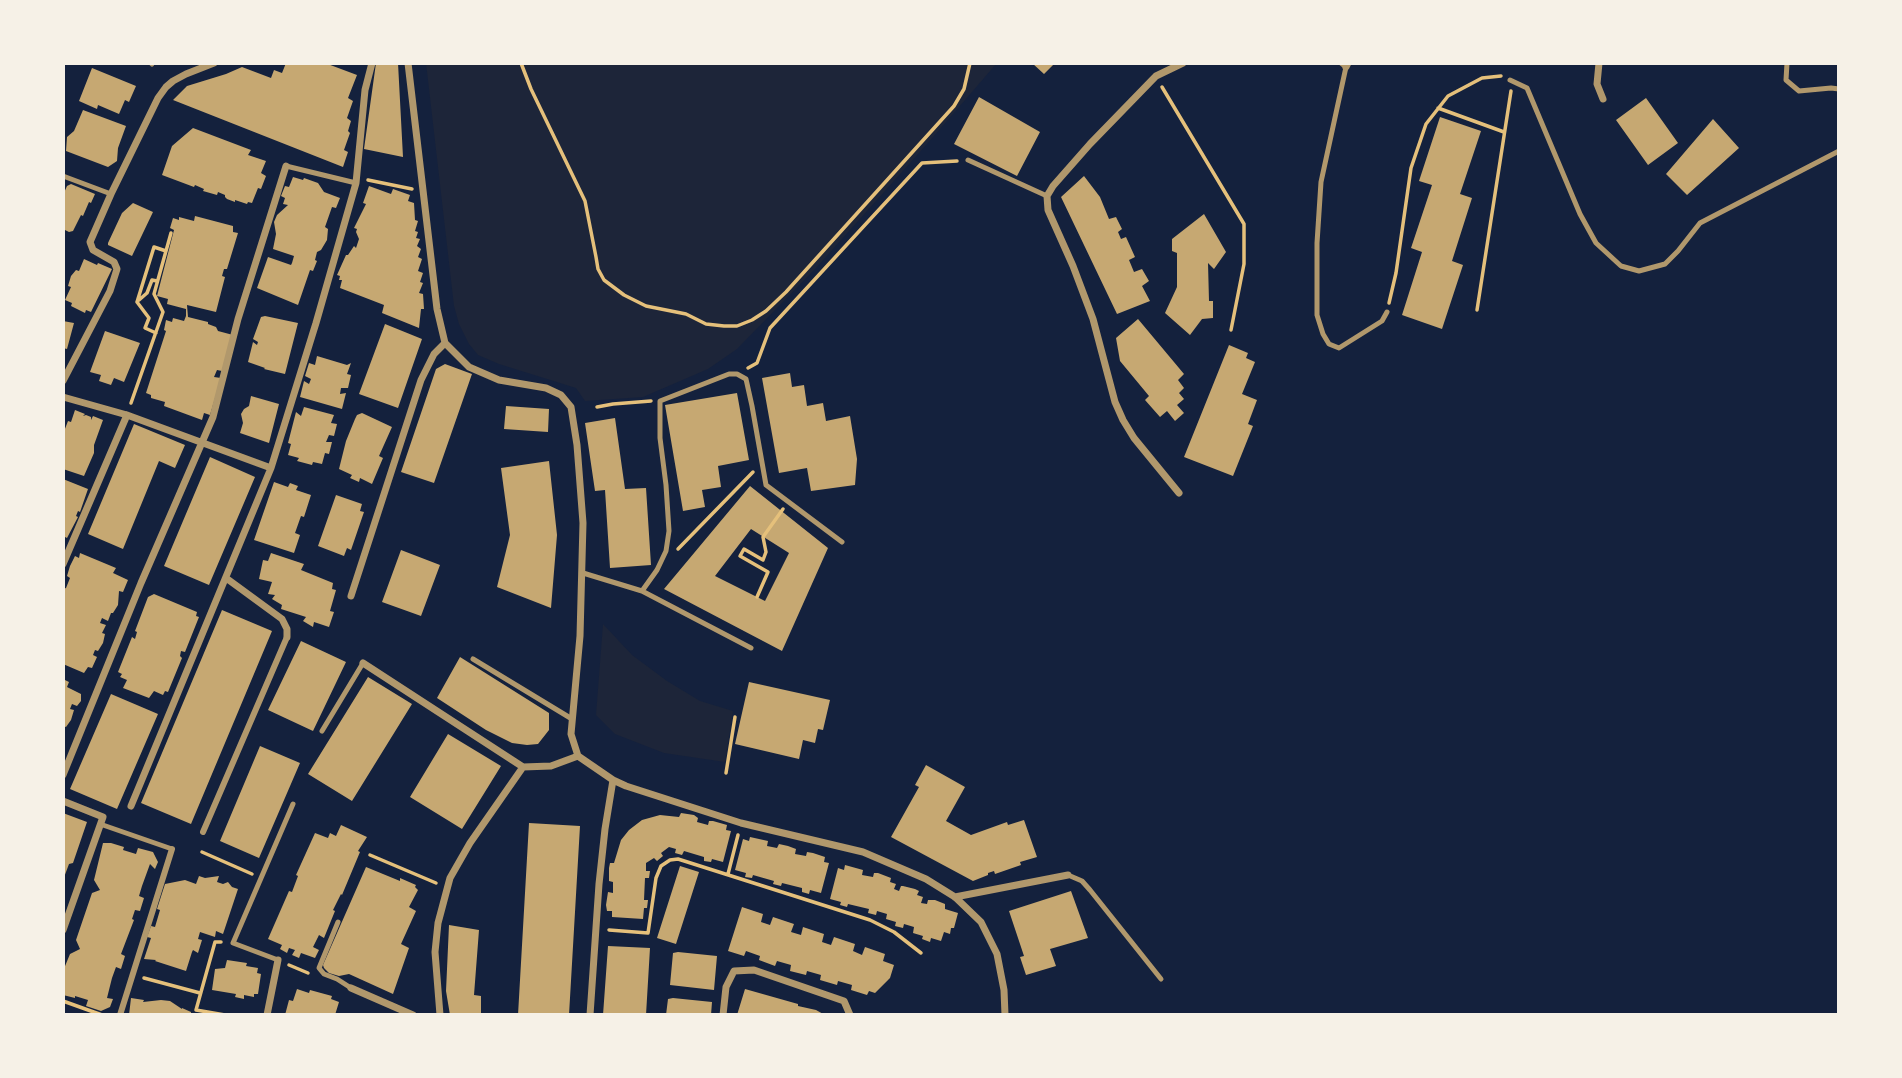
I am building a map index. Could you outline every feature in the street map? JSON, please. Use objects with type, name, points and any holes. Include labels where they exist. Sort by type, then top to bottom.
[{"type":"street","points":[[63,381],[110,291],[117,269],[114,262],[93,250],[90,242],[111,194],[166,87],[186,74],[214,63]]},
{"type":"street","points":[[131,806],[271,468],[356,183],[365,90],[372,63]]},
{"type":"street","points":[[408,63],[437,309],[445,344],[469,367],[499,380],[546,388],[561,395],[571,407],[583,523],[580,636],[571,734],[578,756],[613,780],[669,801],[741,823],[863,852],[926,879],[955,897],[981,922],[996,954],[1004,990],[1005,1015]]},
{"type":"street","points":[[1179,492],[1134,438],[1123,420],[1109,381],[1093,319],[1073,265],[1048,210],[1047,196],[1090,144],[1156,76],[1183,63]]},
{"type":"street","points":[[1599,63],[1597,85],[1603,99]]},
{"type":"street","points":[[63,775],[141,583],[213,417],[238,319],[286,166]]},
{"type":"street","points":[[351,596],[421,380],[435,354],[445,344]]},
{"type":"street","points":[[63,397],[127,415],[271,468]]},
{"type":"street","points":[[63,564],[127,415]]},
{"type":"street","points":[[203,832],[287,637],[282,619],[226,578]]},
{"type":"street","points":[[363,663],[523,767],[551,766],[578,756]]},
{"type":"street","points":[[440,1015],[435,952],[438,923],[450,878],[470,842],[523,767]]},
{"type":"street","points":[[590,1015],[605,829],[613,780]]},
{"type":"street","points":[[63,802],[101,820],[63,930]]},
{"type":"street","points":[[120,1015],[172,849]]},
{"type":"street","points":[[955,897],[1068,875]]},
{"type":"street","points":[[267,1015],[278,960]]},
{"type":"street","points":[[723,1015],[726,987],[734,971],[754,970],[844,1001],[850,1015]]},
{"type":"street","points":[[351,988],[413,1015]]},
{"type":"lane","points":[[1787,63],[1786,79],[1799,91],[1839,89]]},
{"type":"lane","points":[[1345,64],[1321,181],[1317,243],[1317,315],[1329,344],[1339,348],[1381,321],[1387,312]]},
{"type":"lane","points":[[1510,80],[1527,88],[1580,214],[1596,243],[1622,266],[1639,271],[1665,264],[1700,223],[1839,151]]},
{"type":"lane","points":[[968,160],[1047,196]]},
{"type":"lane","points":[[286,166],[356,183]]},
{"type":"lane","points":[[63,176],[111,194]]},
{"type":"lane","points":[[642,592],[666,551],[669,531],[660,438],[660,401],[729,374],[737,374],[746,379],[766,485],[842,542]]},
{"type":"lane","points":[[583,573],[642,592],[751,648]]},
{"type":"lane","points":[[473,659],[572,719]]},
{"type":"lane","points":[[321,731],[363,663]]},
{"type":"lane","points":[[278,960],[233,943],[293,804]]},
{"type":"lane","points":[[101,820],[172,849]]},
{"type":"lane","points":[[1068,875],[1082,881],[1161,979]]},
{"type":"lane","points":[[338,922],[319,968],[324,974],[351,988]]},
{"type":"path","points":[[521,63],[585,201],[596,257],[604,280],[624,295],[646,306],[686,314],[706,324],[737,326],[766,311],[776,302],[937,126],[964,89],[970,63]]},
{"type":"path","points":[[1156,76],[1244,224],[1244,264],[1231,330]]},
{"type":"path","points":[[1387,312],[1396,273],[1411,167],[1426,124],[1448,96],[1482,78],[1501,76],[1510,80],[1511,91],[1477,310]]},
{"type":"path","points":[[1438,108],[1504,132]]},
{"type":"path","points":[[757,363],[770,327],[922,163],[968,160]]},
{"type":"path","points":[[356,183],[370,180],[423,190]]},
{"type":"path","points":[[127,415],[163,312],[154,294],[171,233]]},
{"type":"path","points":[[137,302],[155,247],[166,251]]},
{"type":"path","points":[[137,302],[147,293],[152,280],[158,282]]},
{"type":"path","points":[[137,302],[149,318],[145,328],[156,333]]},
{"type":"path","points":[[597,407],[660,401]]},
{"type":"path","points":[[657,570],[761,463]]},
{"type":"path","points":[[760,567],[766,552],[763,537],[781,511]]},
{"type":"path","points":[[757,597],[768,572],[740,556],[744,549],[763,560]]},
{"type":"path","points":[[726,773],[735,717]]},
{"type":"path","points":[[728,874],[741,823]]},
{"type":"path","points":[[202,852],[260,877]]},
{"type":"path","points":[[370,855],[447,888]]},
{"type":"path","points":[[596,929],[648,933],[656,878],[661,866],[670,860],[678,859],[870,920],[894,932],[920,953]]},
{"type":"path","points":[[215,942],[196,1010],[225,1015]]},
{"type":"path","points":[[278,960],[314,975]]},
{"type":"path","points":[[157,982],[200,993]]},
{"type":"path","points":[[63,1001],[102,1015]]},
{"type":"shaded area","points":[[426,63],[997,63],[816,268],[737,349],[708,369],[643,397],[585,401],[576,388],[478,355],[459,324],[454,306]]},
{"type":"shaded area","points":[[603,624],[632,655],[667,681],[700,701],[733,711],[725,762],[664,753],[615,734],[596,715]]},
{"type":"building","points":[[286,63],[325,63],[357,75],[348,98],[353,101],[347,118],[351,121],[344,150],[348,152],[343,167],[173,100],[187,86],[242,67],[271,78],[274,70],[282,73]]},
{"type":"building","points":[[376,63],[398,63],[403,157],[364,149]]},
{"type":"building","points":[[1032,63],[1055,63],[1044,74]]},
{"type":"building","points":[[92,68],[136,86],[129,102],[125,100],[119,114],[79,101]]},
{"type":"building","points":[[979,97],[1040,132],[1017,176],[954,144]]},
{"type":"building","points":[[1646,98],[1678,143],[1648,165],[1616,120]]},
{"type":"building","points":[[83,110],[126,126],[118,148],[117,161],[108,167],[66,151],[67,137],[74,131]]},
{"type":"building","points":[[1440,117],[1481,131],[1460,194],[1472,198],[1452,261],[1463,265],[1442,329],[1402,315],[1422,252],[1411,248],[1432,185],[1419,181]]},
{"type":"building","points":[[1713,119],[1739,148],[1687,195],[1666,174]]},
{"type":"building","points":[[193,128],[251,150],[248,155],[266,161],[261,173],[266,176],[252,203],[235,202],[218,192],[217,195],[203,191],[204,189],[195,185],[194,187],[162,175],[172,146]]},
{"type":"building","points":[[1084,176],[1100,197],[1109,219],[1116,217],[1122,229],[1118,232],[1121,239],[1126,237],[1135,257],[1129,260],[1134,272],[1142,269],[1149,281],[1142,286],[1150,301],[1117,314],[1061,197]]},
{"type":"building","points":[[293,177],[318,183],[324,192],[340,198],[336,208],[332,207],[325,227],[328,229],[327,240],[317,252],[317,261],[313,271],[310,270],[298,305],[257,288],[268,257],[291,265],[292,263],[294,256],[273,249],[276,234],[274,222],[277,215],[288,205],[283,204],[285,198],[281,196]]},
{"type":"building","points":[[71,184],[95,194],[73,231],[69,232],[63,229],[63,195]]},
{"type":"building","points":[[369,186],[391,194],[393,189],[410,195],[408,201],[414,203],[415,220],[418,221],[416,238],[420,239],[417,246],[421,249],[418,257],[422,259],[418,271],[423,273],[419,293],[423,294],[424,309],[421,309],[419,328],[382,313],[384,305],[340,288],[342,280],[339,280],[340,276],[337,275],[346,255],[354,246],[356,248],[359,239],[357,229],[354,228],[366,204],[363,203]]},
{"type":"building","points":[[133,203],[153,212],[132,256],[108,243],[122,213]]},
{"type":"building","points":[[1204,214],[1226,252],[1214,269],[1208,263],[1209,301],[1213,301],[1213,318],[1202,319],[1190,335],[1165,313],[1177,287],[1177,253],[1172,251],[1172,239]]},
{"type":"building","points":[[195,216],[233,226],[233,232],[238,233],[227,269],[224,269],[222,276],[225,277],[216,312],[187,305],[188,317],[208,322],[218,331],[233,335],[222,371],[217,370],[214,377],[221,378],[210,415],[204,413],[202,420],[164,406],[165,402],[151,398],[151,395],[146,393],[166,331],[166,320],[172,322],[173,318],[184,321],[186,316],[186,309],[167,304],[168,299],[157,296],[174,230],[170,228],[173,218],[194,221]]},
{"type":"building","points":[[84,259],[112,269],[91,312],[86,310],[85,313],[65,300],[71,287],[68,286],[71,276],[76,270],[79,271]]},
{"type":"building","points":[[261,317],[298,323],[285,374],[248,362],[253,342],[257,345],[258,342],[253,339]]},
{"type":"building","points":[[1138,319],[1184,374],[1178,380],[1184,388],[1179,393],[1184,399],[1177,405],[1184,413],[1175,421],[1167,411],[1160,417],[1145,400],[1149,396],[1120,361],[1116,338]]},
{"type":"building","points":[[63,321],[74,323],[67,349],[63,348]]},
{"type":"building","points":[[385,324],[422,339],[398,408],[359,394]]},
{"type":"building","points":[[105,331],[140,343],[124,382],[114,378],[111,385],[99,381],[101,375],[90,372]]},
{"type":"building","points":[[1229,345],[1248,353],[1246,358],[1255,362],[1242,394],[1257,400],[1248,424],[1253,426],[1233,476],[1184,457]]},
{"type":"building","points":[[317,356],[347,365],[351,363],[347,374],[351,375],[348,388],[341,388],[340,394],[346,393],[342,409],[300,397],[304,381],[309,384],[311,379],[305,376],[309,363],[315,365]]},
{"type":"building","points":[[445,364],[472,374],[434,483],[401,472],[436,369]]},
{"type":"building","points":[[790,373],[792,387],[804,385],[807,406],[823,403],[826,421],[850,416],[857,459],[855,485],[811,491],[807,468],[779,473],[762,378]]},
{"type":"building","points":[[737,393],[749,460],[718,466],[721,487],[702,490],[705,507],[683,511],[665,405]]},
{"type":"building","points":[[251,396],[279,404],[269,443],[240,433],[243,423],[241,414],[249,406]]},
{"type":"building","points":[[506,406],[549,409],[548,432],[504,429]]},
{"type":"building","points":[[304,407],[334,415],[331,423],[337,424],[334,436],[329,435],[326,442],[332,442],[329,454],[325,453],[322,464],[313,462],[312,465],[288,455],[291,444],[288,443],[296,412],[301,416]]},
{"type":"building","points":[[75,410],[85,414],[83,416],[91,417],[91,420],[93,416],[103,420],[84,476],[63,469],[63,434]]},
{"type":"building","points":[[362,413],[392,427],[379,456],[383,458],[372,484],[360,478],[359,482],[350,478],[352,475],[339,469],[355,419]]},
{"type":"building","points":[[615,418],[625,489],[646,488],[651,565],[610,568],[605,490],[595,491],[585,423]]},
{"type":"building","points":[[134,424],[185,445],[175,468],[159,461],[123,549],[88,534]]},
{"type":"building","points":[[210,457],[255,477],[209,585],[164,566]]},
{"type":"building","points":[[549,461],[557,535],[551,608],[497,587],[510,535],[501,468]]},
{"type":"building","points":[[63,479],[88,489],[67,538],[63,536]]},
{"type":"building","points":[[274,482],[288,487],[290,483],[298,486],[296,490],[311,495],[295,533],[300,535],[294,553],[254,540]]},
{"type":"building","points":[[750,486],[828,548],[782,651],[664,589]],"holes":[[[751,529],[789,553],[765,601],[715,576]]]},
{"type":"building","points":[[336,495],[362,504],[360,511],[364,512],[351,550],[347,548],[344,556],[318,546]]},
{"type":"building","points":[[401,550],[440,565],[421,616],[382,602]]},
{"type":"building","points":[[80,553],[116,568],[113,573],[128,580],[123,592],[119,591],[118,605],[108,621],[102,618],[100,623],[106,625],[102,633],[105,634],[103,643],[98,651],[95,650],[93,655],[97,657],[92,668],[88,667],[84,673],[63,664],[63,589],[70,578],[67,576],[70,566],[75,556],[79,558]]},
{"type":"building","points":[[271,553],[304,564],[301,570],[333,583],[332,589],[336,590],[330,611],[334,612],[329,627],[314,622],[313,627],[303,621],[306,617],[281,609],[282,605],[272,599],[275,595],[268,594],[272,582],[259,579],[263,560],[268,561]]},
{"type":"building","points":[[154,594],[197,612],[196,616],[199,617],[185,652],[181,651],[182,658],[168,692],[165,691],[163,695],[154,691],[149,698],[123,688],[127,680],[120,677],[122,674],[118,672],[132,637],[135,639],[135,631],[148,597]]},
{"type":"building","points":[[222,610],[272,631],[191,824],[141,803]]},
{"type":"building","points":[[301,641],[346,662],[313,731],[268,710]]},
{"type":"building","points":[[460,657],[549,713],[549,730],[538,744],[512,743],[486,730],[437,698]]},
{"type":"building","points":[[368,677],[412,704],[352,801],[308,774]]},
{"type":"building","points":[[63,679],[69,682],[67,687],[81,694],[81,701],[77,706],[72,704],[70,709],[74,710],[66,727],[63,726]]},
{"type":"building","points":[[749,682],[830,700],[823,730],[818,729],[815,743],[803,740],[799,759],[735,744]]},
{"type":"building","points":[[111,694],[158,714],[117,809],[70,789]]},
{"type":"building","points":[[448,734],[501,766],[462,829],[410,797]]},
{"type":"building","points":[[260,746],[300,763],[259,858],[220,841]]},
{"type":"building","points":[[926,765],[965,787],[946,821],[971,835],[1007,822],[1008,825],[1024,820],[1037,857],[995,874],[994,871],[988,873],[973,881],[891,837],[919,787],[915,785]]},
{"type":"building","points":[[63,813],[87,822],[73,863],[69,864],[63,880]]},
{"type":"building","points":[[681,813],[694,815],[698,818],[697,822],[708,825],[709,821],[713,821],[727,825],[726,830],[731,831],[723,862],[712,859],[711,862],[704,861],[704,857],[684,851],[682,855],[669,847],[661,853],[663,856],[657,861],[654,858],[646,863],[646,871],[650,871],[649,878],[645,878],[644,900],[648,900],[643,919],[612,917],[612,911],[607,911],[606,905],[608,892],[613,893],[609,868],[610,863],[614,863],[621,840],[642,820],[660,815],[679,817]]},
{"type":"building","points":[[529,823],[580,826],[569,1015],[518,1015]]},
{"type":"building","points":[[341,825],[367,837],[358,851],[360,852],[333,910],[335,911],[324,938],[319,935],[313,947],[319,950],[315,958],[301,953],[299,958],[292,955],[295,950],[289,948],[287,953],[280,949],[282,945],[268,939],[289,891],[292,892],[298,876],[296,875],[315,833],[328,838],[330,833],[336,836]]},
{"type":"building","points":[[750,837],[768,841],[767,846],[777,848],[779,844],[796,849],[795,854],[806,856],[807,852],[825,857],[824,862],[829,863],[821,893],[810,890],[809,894],[802,892],[802,888],[782,883],[781,886],[773,884],[774,881],[753,875],[752,878],[745,877],[746,873],[735,870],[743,839],[749,841]]},
{"type":"building","points":[[103,843],[124,847],[123,850],[136,854],[138,848],[153,852],[158,862],[155,869],[150,864],[142,886],[139,896],[144,898],[140,911],[135,910],[121,954],[125,956],[121,969],[116,967],[112,978],[107,998],[113,999],[110,1007],[101,1011],[86,1006],[88,1000],[63,995],[63,971],[70,954],[80,949],[76,940],[92,893],[100,890],[94,880]]},
{"type":"building","points":[[845,865],[863,870],[862,875],[873,877],[874,873],[878,873],[891,878],[890,882],[896,884],[894,889],[899,891],[901,886],[919,891],[917,895],[923,897],[921,903],[927,904],[928,900],[935,900],[945,904],[945,909],[958,913],[954,928],[951,928],[950,934],[944,932],[941,941],[931,938],[930,942],[913,933],[914,927],[904,924],[903,928],[895,926],[896,922],[886,919],[887,914],[877,911],[876,915],[868,913],[869,909],[840,905],[841,902],[830,899],[838,868],[844,870]]},
{"type":"building","points":[[680,866],[699,872],[676,944],[657,938]]},
{"type":"building","points":[[366,867],[416,885],[418,890],[409,907],[416,911],[401,944],[409,948],[393,994],[349,974],[339,976],[329,973],[323,965]]},
{"type":"building","points":[[199,876],[219,876],[217,882],[228,882],[238,889],[223,934],[216,931],[215,937],[200,932],[198,939],[202,940],[198,953],[193,950],[186,971],[156,960],[144,959],[151,938],[147,937],[151,926],[155,927],[160,910],[157,909],[165,884],[185,880],[196,884]]},
{"type":"building","points":[[1071,891],[1088,938],[1050,949],[1056,966],[1026,975],[1020,957],[1024,956],[1009,911]]},
{"type":"building","points":[[742,907],[763,914],[761,922],[770,925],[773,917],[794,924],[791,932],[801,935],[803,927],[824,934],[822,942],[831,945],[834,937],[855,944],[853,951],[862,955],[865,947],[885,954],[883,961],[894,965],[890,978],[875,993],[869,991],[867,995],[851,990],[852,985],[838,981],[837,985],[820,980],[821,975],[807,971],[806,975],[790,971],[791,965],[777,961],[775,966],[746,951],[744,956],[728,951]]},
{"type":"building","points":[[449,925],[479,930],[474,995],[481,996],[481,1015],[450,1015],[446,991]]},
{"type":"building","points":[[608,946],[650,948],[646,1015],[603,1015]]},
{"type":"building","points":[[673,953],[717,956],[714,990],[670,985]]},
{"type":"building","points":[[227,960],[258,968],[257,973],[261,974],[258,994],[254,994],[254,997],[244,995],[244,999],[235,997],[236,994],[212,990],[215,969],[225,968]]},
{"type":"building","points":[[297,989],[332,996],[331,999],[339,1002],[335,1015],[285,1015],[289,1000],[293,1001]]},
{"type":"building","points":[[745,989],[798,1004],[825,1015],[737,1015]]},
{"type":"building","points":[[131,998],[144,1000],[143,1002],[170,1001],[191,1012],[191,1015],[129,1015]]},
{"type":"building","points":[[668,999],[712,1002],[711,1015],[666,1015]]}]
